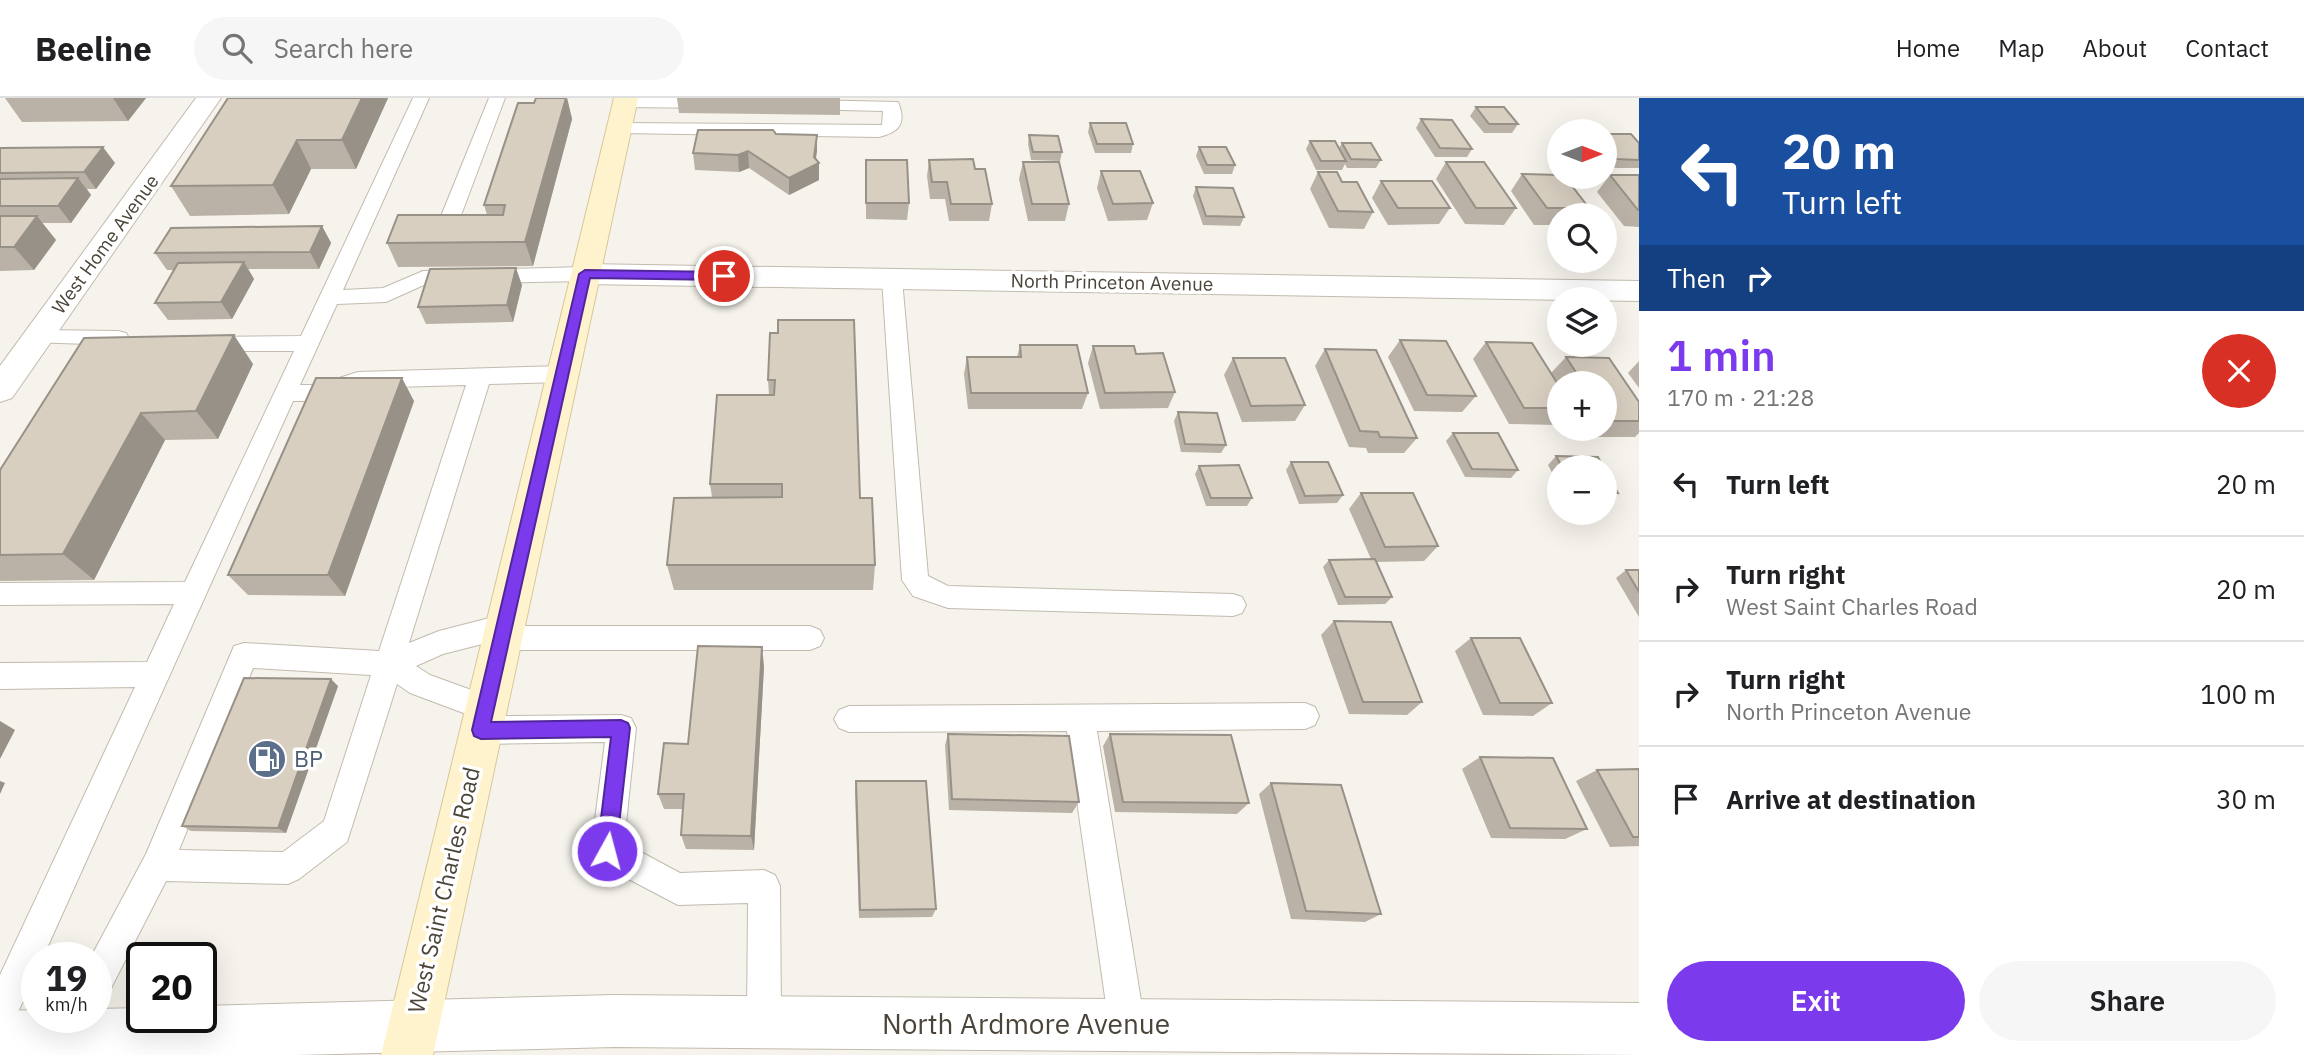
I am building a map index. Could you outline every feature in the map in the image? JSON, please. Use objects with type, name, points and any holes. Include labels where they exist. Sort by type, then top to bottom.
[{"type":"main road","name":"West Saint Charles Road","points":[[410,1041],[624,109]]},
{"type":"street","name":"West Home Avenue","points":[[0,390],[209,98]]},
{"type":"street","name":"North Princeton Avenue","points":[[585,274],[1639,290]]},
{"type":"street","name":"North Ardmore Avenue","points":[[0,1037],[410,1041],[614,1021],[764,1022],[995,1040],[1127,1025],[1639,1028]]},
{"type":"lane","points":[[0,1013],[421,98]]},
{"type":"lane","points":[[447,226],[497,98]]},
{"type":"lane","points":[[624,109],[732,104]]},
{"type":"lane","points":[[624,109],[879,132],[891,128],[892,106],[785,104]]},
{"type":"lane","points":[[330,297],[386,295],[423,278],[585,274]]},
{"type":"lane","points":[[892,279],[915,580],[922,588],[948,597],[1233,604]]},
{"type":"lane","points":[[38,337],[122,338],[144,342]]},
{"type":"lane","points":[[183,344],[308,343]]},
{"type":"lane","points":[[285,393],[318,393],[358,380],[562,374]]},
{"type":"lane","points":[[157,865],[288,868],[337,831],[480,376]]},
{"type":"lane","points":[[0,594],[194,593]]},
{"type":"lane","points":[[112,951],[157,865],[244,655],[390,664],[439,643],[503,632],[810,638]]},
{"type":"lane","points":[[390,664],[483,719],[621,728],[607,851],[678,889],[764,886],[764,1022]]},
{"type":"lane","points":[[0,676],[156,674]]},
{"type":"lane","points":[[849,719],[1305,716]]},
{"type":"lane","points":[[1080,718],[1127,1025]]},
{"type":"building","points":[[228,98],[362,98],[342,140],[297,140],[273,185],[171,186]]},
{"type":"building","points":[[536,98],[566,98],[525,242],[387,243],[398,215],[503,215],[505,205],[484,205],[518,103],[534,103]]},
{"type":"building","points":[[1476,107],[1504,107],[1518,124],[1489,124]]},
{"type":"building","points":[[1421,119],[1452,120],[1472,149],[1440,148]]},
{"type":"building","points":[[1090,123],[1126,123],[1133,144],[1097,144]]},
{"type":"building","points":[[698,130],[773,130],[776,134],[817,135],[814,157],[819,163],[789,178],[748,151],[738,155],[693,153]]},
{"type":"building","points":[[1617,134],[1631,134],[1639,143],[1639,160],[1617,159]]},
{"type":"building","points":[[1029,135],[1058,136],[1062,152],[1033,152]]},
{"type":"building","points":[[1310,141],[1335,141],[1346,161],[1321,161]]},
{"type":"building","points":[[1342,143],[1371,143],[1381,160],[1351,159]]},
{"type":"building","points":[[103,147],[84,172],[0,173],[0,148]]},
{"type":"building","points":[[1199,147],[1226,147],[1235,165],[1207,165]]},
{"type":"building","points":[[973,159],[975,169],[985,169],[992,204],[951,204],[947,182],[932,182],[929,160]]},
{"type":"building","points":[[866,160],[907,160],[909,203],[866,203]]},
{"type":"building","points":[[1023,162],[1059,162],[1069,204],[1032,204]]},
{"type":"building","points":[[1446,162],[1484,162],[1516,208],[1476,208]]},
{"type":"building","points":[[1101,171],[1140,171],[1153,203],[1113,204]]},
{"type":"building","points":[[1318,172],[1337,172],[1342,182],[1357,182],[1373,212],[1338,211]]},
{"type":"building","points":[[1522,174],[1547,175],[1547,189],[1574,189],[1585,203],[1547,203],[1547,208]]},
{"type":"building","points":[[1617,175],[1639,175],[1638,210],[1617,184]]},
{"type":"building","points":[[78,178],[58,206],[0,206],[0,179]]},
{"type":"building","points":[[1381,181],[1432,181],[1450,208],[1398,208]]},
{"type":"building","points":[[1196,187],[1233,188],[1244,217],[1206,216]]},
{"type":"building","points":[[0,216],[37,216],[14,247],[0,247]]},
{"type":"building","points":[[322,226],[310,252],[155,253],[171,228]]},
{"type":"building","points":[[244,262],[221,302],[155,303],[178,263]]},
{"type":"building","points":[[516,268],[507,305],[418,307],[430,269]]},
{"type":"building","points":[[778,320],[854,320],[860,498],[872,498],[875,565],[667,565],[674,498],[782,497],[782,484],[710,484],[717,395],[774,395],[775,380],[768,380],[770,333],[778,333]]},
{"type":"building","points":[[234,335],[196,411],[141,413],[63,554],[0,555],[0,470],[84,338]]},
{"type":"building","points":[[1400,340],[1446,341],[1476,396],[1427,395]]},
{"type":"building","points":[[1486,342],[1532,343],[1550,371],[1547,371],[1547,408],[1524,408]]},
{"type":"building","points":[[1020,345],[1077,345],[1088,393],[971,393],[967,357],[1021,357]]},
{"type":"building","points":[[1093,346],[1134,346],[1136,354],[1163,353],[1175,392],[1105,393]]},
{"type":"building","points":[[1325,349],[1376,350],[1417,438],[1380,437],[1378,432],[1360,431]]},
{"type":"building","points":[[1566,357],[1609,358],[1639,402],[1639,421],[1617,421],[1617,371],[1575,371]]},
{"type":"building","points":[[1233,358],[1285,358],[1305,405],[1251,406]]},
{"type":"building","points":[[316,378],[402,378],[328,575],[228,575]]},
{"type":"building","points":[[1178,412],[1217,413],[1226,445],[1185,444]]},
{"type":"building","points":[[1453,433],[1498,433],[1518,470],[1472,469]]},
{"type":"building","points":[[1291,462],[1328,462],[1343,495],[1305,496]]},
{"type":"building","points":[[1239,465],[1252,498],[1211,498],[1199,466]]},
{"type":"building","points":[[1361,493],[1413,493],[1438,546],[1385,547]]},
{"type":"building","points":[[1375,559],[1392,597],[1345,597],[1329,560]]},
{"type":"building","points":[[1626,570],[1639,570],[1639,592]]},
{"type":"building","points":[[1334,621],[1391,622],[1422,702],[1363,702]]},
{"type":"building","points":[[1471,638],[1520,638],[1552,703],[1500,703]]},
{"type":"building","points":[[698,646],[762,647],[751,836],[681,835],[684,794],[658,794],[664,743],[688,744]]},
{"type":"building","name":"BP","points":[[244,678],[331,679],[278,828],[182,826]]},
{"type":"building","points":[[948,734],[1069,736],[1079,802],[952,799]]},
{"type":"building","points":[[1110,734],[1231,735],[1249,803],[1123,802]]},
{"type":"building","points":[[1480,757],[1553,758],[1587,829],[1510,828]]},
{"type":"building","points":[[1639,769],[1639,837],[1633,837],[1597,770]]},
{"type":"building","points":[[856,781],[926,781],[936,909],[860,910]]},
{"type":"building","points":[[1271,783],[1341,785],[1381,914],[1306,911]]},
{"type":"place","name":"BP","points":[[267,759]]},
{"type":"route","points":[[607,851],[621,728],[481,730],[585,274],[724,276]]}]
